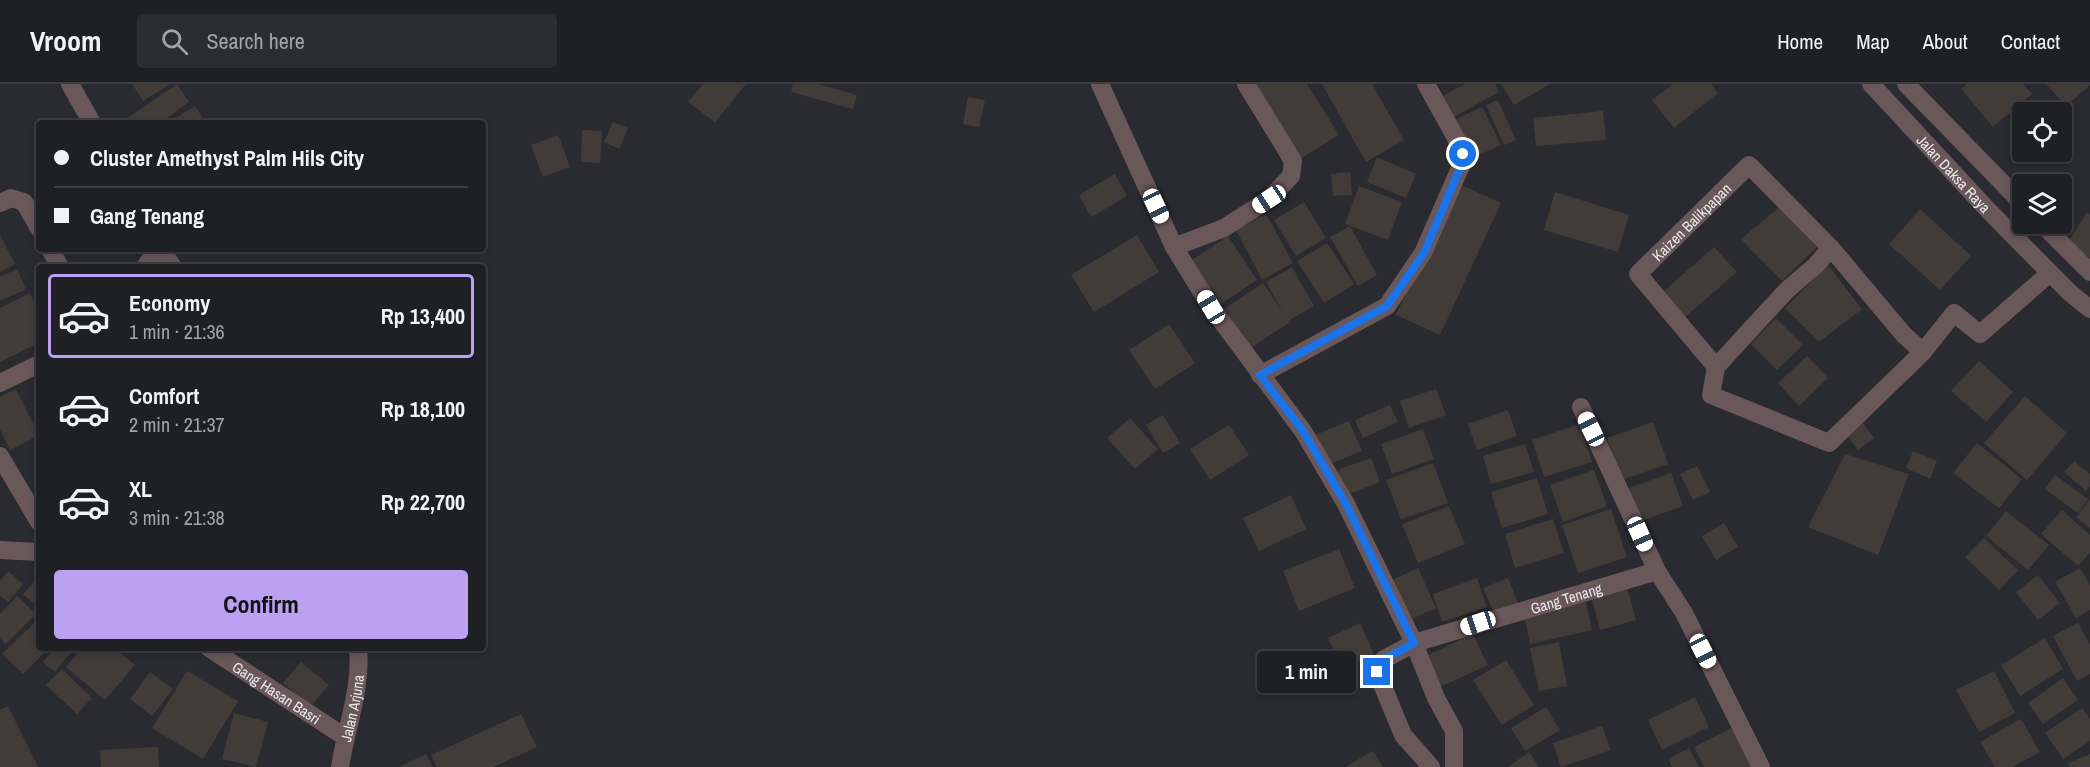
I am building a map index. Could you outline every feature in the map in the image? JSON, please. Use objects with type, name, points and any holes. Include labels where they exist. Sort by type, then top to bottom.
[{"type":"street","points":[[70,84],[90,120]]},
{"type":"street","points":[[1100,84],[1174,247],[1211,307],[1303,431],[1346,504],[1414,643],[1436,698],[1454,731],[1454,767]]},
{"type":"street","points":[[1174,247],[1224,228],[1269,199],[1291,176],[1293,161],[1246,84]]},
{"type":"street","points":[[1260,375],[1387,306],[1424,253],[1464,159],[1457,140],[1426,84]]},
{"type":"street","name":"Jalan Daksa Raya","points":[[1871,84],[1987,210],[2090,309]]},
{"type":"street","name":"Jalan Daksa Raya","points":[[1906,84],[2012,193]]},
{"type":"street","name":"Kaizen Balikpapan","points":[[1716,367],[1638,274],[1749,165],[1831,248],[1904,335],[1923,352]]},
{"type":"street","points":[[0,203],[11,198],[24,202],[36,223]]},
{"type":"street","points":[[2052,234],[2090,272]]},
{"type":"street","points":[[1831,248],[1815,266],[1787,290],[1716,367],[1711,395],[1829,443],[1923,352],[1954,313],[1980,334],[2050,273]]},
{"type":"street","points":[[0,383],[36,365]]},
{"type":"street","points":[[1581,407],[1657,571],[1684,613],[1761,767]]},
{"type":"street","points":[[0,456],[36,517]]},
{"type":"street","points":[[0,550],[36,552]]},
{"type":"street","name":"Gang Tenang","points":[[1431,767],[1403,735],[1377,672],[1383,660],[1414,643],[1657,571]]},
{"type":"street","name":"Gang Hasan Basri","points":[[214,651],[345,736]]},
{"type":"street","name":"Jalan Arjuna","points":[[340,767],[345,736],[356,695],[358,651]]},
{"type":"building","points":[[132,84],[170,84],[143,101]]},
{"type":"building","points":[[177,84],[189,102],[164,120],[131,120],[129,117]]},
{"type":"building","points":[[703,84],[746,84],[715,122],[688,102]]},
{"type":"building","points":[[793,84],[818,84],[857,95],[853,109],[791,92]]},
{"type":"building","points":[[1251,84],[1307,84],[1339,135],[1298,160]]},
{"type":"building","points":[[1322,84],[1372,84],[1404,140],[1366,162]]},
{"type":"building","points":[[1465,84],[1495,84],[1499,92],[1452,118],[1441,97]]},
{"type":"building","points":[[1501,84],[1550,84],[1514,105]]},
{"type":"building","points":[[1673,84],[1711,84],[1718,93],[1674,128],[1652,100]]},
{"type":"building","points":[[1967,84],[2023,84],[2032,94],[2023,102],[2012,102],[2012,111],[1993,127],[1961,89]]},
{"type":"building","points":[[2046,84],[2090,84],[2071,102],[2062,102]]},
{"type":"building","points":[[968,97],[985,100],[979,127],[963,124]]},
{"type":"building","points":[[1498,100],[1516,140],[1504,145],[1486,105]]},
{"type":"building","points":[[195,106],[204,120],[173,120]]},
{"type":"building","points":[[1482,107],[1501,145],[1470,159],[1452,121]]},
{"type":"building","points":[[1603,111],[1606,140],[1536,146],[1533,118]]},
{"type":"building","points":[[613,122],[628,128],[619,149],[604,142]]},
{"type":"building","points":[[582,130],[602,131],[600,163],[581,162]]},
{"type":"building","points":[[558,135],[570,167],[543,177],[531,145]]},
{"type":"building","points":[[1377,157],[1416,174],[1406,198],[1367,182]]},
{"type":"building","points":[[1350,172],[1352,195],[1333,196],[1331,174]]},
{"type":"building","points":[[1115,174],[1127,196],[1091,217],[1079,195]]},
{"type":"building","points":[[1457,183],[1501,203],[1440,335],[1396,315]]},
{"type":"building","points":[[1359,186],[1402,202],[1388,240],[1345,224]]},
{"type":"building","points":[[1555,192],[1629,215],[1618,252],[1544,230]]},
{"type":"building","points":[[1304,202],[1326,238],[1296,256],[1274,220]]},
{"type":"building","points":[[1783,204],[1820,244],[1782,281],[1741,239]]},
{"type":"building","points":[[1920,209],[1971,256],[1940,290],[1889,244]]},
{"type":"building","points":[[2087,212],[2090,214],[2090,258],[2067,244]]},
{"type":"building","points":[[1266,214],[1293,263],[1262,280],[1236,230]]},
{"type":"building","points":[[1350,226],[1377,275],[1358,286],[1330,237]]},
{"type":"building","points":[[0,235],[15,264],[0,272]]},
{"type":"building","points":[[1137,235],[1159,272],[1094,312],[1071,275]]},
{"type":"building","points":[[1228,236],[1257,280],[1218,306],[1189,262]]},
{"type":"building","points":[[1327,243],[1354,284],[1324,303],[1297,261]]},
{"type":"building","points":[[1714,247],[1737,272],[1685,317],[1663,292]]},
{"type":"building","points":[[1828,265],[1862,309],[1819,342],[1785,308]]},
{"type":"building","points":[[1292,267],[1314,306],[1288,321],[1289,323],[1246,351],[1219,312],[1263,283],[1283,312],[1266,282]]},
{"type":"building","points":[[17,269],[26,289],[0,301],[0,277]]},
{"type":"building","points":[[30,293],[36,305],[36,344],[0,362],[0,308]]},
{"type":"building","points":[[1776,318],[1803,345],[1777,370],[1751,344]]},
{"type":"building","points":[[1169,324],[1195,363],[1155,389],[1129,350]]},
{"type":"building","points":[[1807,356],[1828,378],[1799,406],[1778,383]]},
{"type":"building","points":[[1979,361],[2013,392],[1986,422],[1951,391]]},
{"type":"building","points":[[16,389],[36,429],[36,437],[10,450],[0,429],[0,397]]},
{"type":"building","points":[[1436,389],[1446,415],[1409,428],[1400,401]]},
{"type":"building","points":[[2025,396],[2067,433],[2027,480],[1984,443]]},
{"type":"building","points":[[1390,405],[1398,422],[1363,438],[1355,420]]},
{"type":"building","points":[[1508,410],[1517,436],[1477,450],[1468,424]]},
{"type":"building","points":[[1163,415],[1180,443],[1163,453],[1146,425]]},
{"type":"building","points":[[1130,418],[1158,449],[1135,469],[1107,438]]},
{"type":"building","points":[[1349,421],[1362,451],[1325,466],[1313,436]]},
{"type":"building","points":[[1653,422],[1668,464],[1622,480],[1607,438]]},
{"type":"building","points":[[1863,423],[1874,438],[1858,450],[1847,436]]},
{"type":"building","points":[[1580,424],[1592,462],[1544,477],[1532,440]]},
{"type":"building","points":[[1229,425],[1249,455],[1210,480],[1190,449]]},
{"type":"building","points":[[1423,429],[1434,459],[1392,474],[1381,444]]},
{"type":"building","points":[[1977,443],[2022,479],[1999,508],[1953,473]]},
{"type":"building","points":[[1525,444],[1534,472],[1491,484],[1483,456]]},
{"type":"building","points":[[1913,451],[1937,461],[1930,479],[1906,468]]},
{"type":"building","points":[[1845,454],[1909,474],[1878,555],[1808,527]]},
{"type":"building","points":[[1371,458],[1380,482],[1347,495],[1337,470]]},
{"type":"building","points":[[2074,461],[2090,474],[2090,486],[2086,491],[2064,472]]},
{"type":"building","points":[[1433,463],[1448,503],[1401,519],[1386,480]]},
{"type":"building","points":[[1697,466],[1710,492],[1693,500],[1680,474]]},
{"type":"building","points":[[1594,470],[1607,506],[1563,522],[1550,485]]},
{"type":"building","points":[[1671,473],[1683,506],[1638,522],[1626,489]]},
{"type":"building","points":[[2055,475],[2088,499],[2078,513],[2045,489]]},
{"type":"building","points":[[1537,478],[1548,514],[1502,528],[1491,492]]},
{"type":"building","points":[[1291,495],[1306,529],[1259,551],[1243,518]]},
{"type":"building","points":[[2090,499],[2090,528],[2076,517]]},
{"type":"building","points":[[1449,506],[1465,544],[1418,563],[1402,524]]},
{"type":"building","points":[[1611,509],[1627,557],[1578,573],[1562,525]]},
{"type":"building","points":[[2062,510],[2090,535],[2090,553],[2078,566],[2041,534]]},
{"type":"building","points":[[2006,511],[2049,545],[2028,570],[1986,536]]},
{"type":"building","points":[[1553,519],[1564,553],[1515,568],[1505,534]]},
{"type":"building","points":[[1724,523],[1738,547],[1716,560],[1702,536]]},
{"type":"building","points":[[1984,538],[2018,570],[1999,590],[1965,557]]},
{"type":"building","points":[[1339,549],[1355,588],[1299,611],[1283,571]]},
{"type":"building","points":[[1418,568],[1436,608],[1405,622],[1386,583]]},
{"type":"building","points":[[2080,568],[2090,585],[2090,610],[2076,618],[2055,582]]},
{"type":"building","points":[[8,571],[23,584],[8,602],[0,596],[0,581]]},
{"type":"building","points":[[2038,575],[2060,603],[2038,620],[2016,592]]},
{"type":"building","points":[[1477,578],[1487,607],[1442,622],[1433,594]]},
{"type":"building","points":[[1508,578],[1518,603],[1494,613],[1483,588]]},
{"type":"building","points":[[36,579],[36,605],[23,594]]},
{"type":"building","points":[[1627,587],[1636,620],[1600,630],[1591,596]]},
{"type":"building","points":[[17,596],[36,614],[6,644],[0,638],[0,614]]},
{"type":"building","points":[[1586,602],[1592,630],[1530,644],[1524,616]]},
{"type":"building","points":[[36,621],[36,651],[46,651],[23,674],[2,654]]},
{"type":"building","points":[[1360,623],[1374,654],[1343,668],[1328,638]]},
{"type":"building","points":[[2078,623],[2090,645],[2090,674],[2077,681],[2053,636]]},
{"type":"building","points":[[1473,634],[1488,665],[1440,687],[1426,656]]},
{"type":"building","points":[[2045,638],[2063,669],[2020,696],[2001,665]]},
{"type":"building","points":[[1559,642],[1567,686],[1539,691],[1530,648]]},
{"type":"building","points":[[52,651],[71,652],[55,672],[43,662]]},
{"type":"building","points":[[79,651],[119,651],[135,665],[105,700],[66,667]]},
{"type":"building","points":[[1506,660],[1534,705],[1502,725],[1473,680]]},
{"type":"building","points":[[301,662],[329,685],[310,707],[283,683]]},
{"type":"building","points":[[62,669],[92,698],[77,714],[46,685]]},
{"type":"building","points":[[187,671],[238,701],[203,759],[152,728]]},
{"type":"building","points":[[1994,671],[2015,713],[1979,732],[1956,690]]},
{"type":"building","points":[[150,672],[173,689],[152,716],[130,699]]},
{"type":"building","points":[[2063,678],[2078,700],[2043,724],[2028,703]]},
{"type":"building","points":[[1695,697],[1709,727],[1662,750],[1648,720]]},
{"type":"building","points":[[8,706],[38,767],[0,767],[0,710]]},
{"type":"building","points":[[1546,707],[1560,730],[1525,751],[1511,728]]},
{"type":"building","points":[[2082,708],[2090,719],[2090,741],[2063,759],[2045,733]]},
{"type":"building","points":[[234,713],[268,722],[256,767],[222,759]]},
{"type":"building","points":[[521,714],[537,747],[493,767],[437,767],[431,755]]},
{"type":"building","points":[[2021,719],[2040,752],[2012,767],[1995,767],[1980,742]]},
{"type":"building","points":[[1602,726],[1611,750],[1561,767],[1553,743]]},
{"type":"building","points":[[1735,726],[1756,767],[1704,767],[1694,747]]},
{"type":"building","points":[[158,747],[159,767],[101,767],[100,750]]},
{"type":"building","points":[[1689,748],[1699,767],[1672,767],[1668,759]]},
{"type":"building","points":[[1373,751],[1383,767],[1346,767],[1359,759]]},
{"type":"building","points":[[1529,752],[1539,767],[1508,767]]},
{"type":"building","points":[[426,754],[433,767],[399,767]]},
{"type":"building","points":[[2090,754],[2090,767],[2070,767],[2068,763]]},
{"type":"route","points":[[1377,672],[1383,660],[1414,643],[1346,504],[1303,431],[1260,375],[1387,306],[1424,253],[1464,159],[1463,154]]}]
